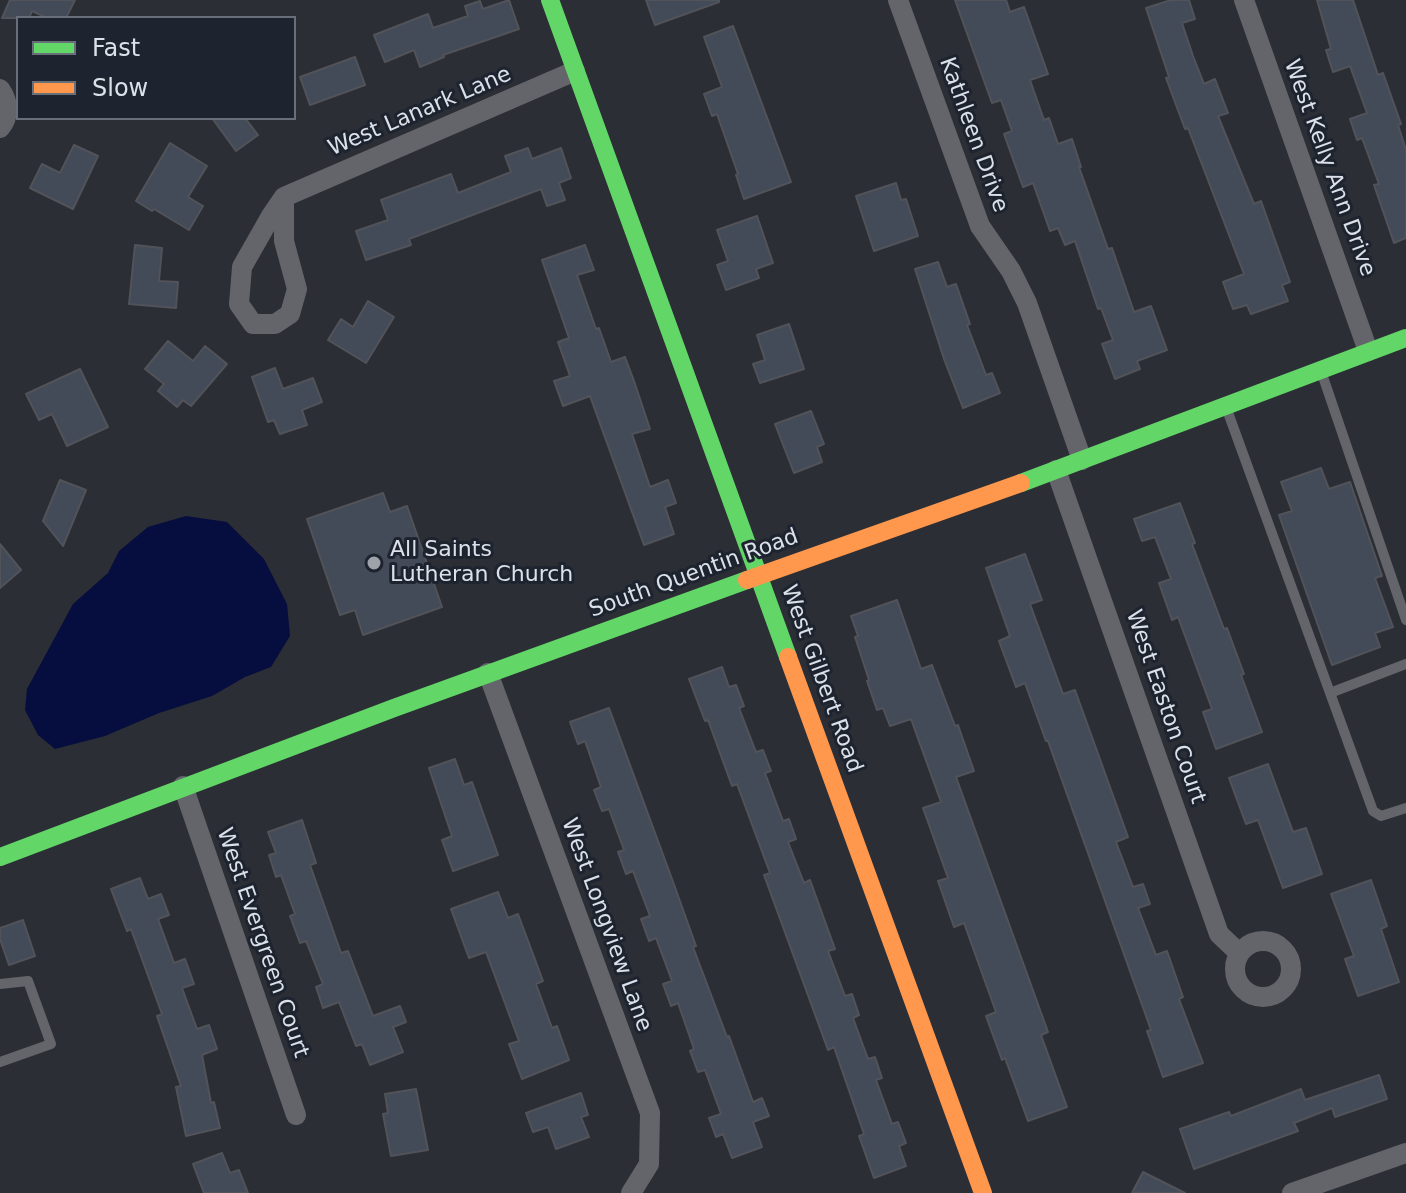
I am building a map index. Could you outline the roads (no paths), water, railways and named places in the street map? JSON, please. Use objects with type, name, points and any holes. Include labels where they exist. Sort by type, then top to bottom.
[{"type":"main road","name":"West Gilbert Road","points":[[550,0],[983,1193]]},
{"type":"main road","name":"South Quentin Road","points":[[0,857],[488,673],[1056,470],[1406,338]]},
{"type":"street","name":"Kathleen Drive","points":[[898,0],[980,226],[1011,271],[1027,303],[1082,460]]},
{"type":"street","name":"West Kelly Ann Drive","points":[[1244,0],[1368,351]]},
{"type":"street","name":"West Lanark Lane","points":[[284,197],[575,71]]},
{"type":"street","points":[[0,89],[7,101],[7,114],[0,128]]},
{"type":"street","points":[[284,197],[284,241],[297,289],[290,314],[275,324],[253,324],[239,304],[242,267],[284,197]]},
{"type":"street","name":"West Easton Court","points":[[1056,470],[1219,934],[1239,953]]},
{"type":"street","name":"West Longview Lane","points":[[488,673],[650,1113],[649,1164],[631,1193]]},
{"type":"street","name":"West Evergreen Court","points":[[183,786],[296,1115]]},
{"type":"street","points":[[1292,1193],[1406,1153]]},
{"type":"lane","points":[[1321,370],[1406,620]]},
{"type":"lane","points":[[1226,406],[1373,811],[1381,816],[1406,808]]},
{"type":"lane","points":[[1330,693],[1406,664]]},
{"type":"lane","points":[[0,984],[28,981],[51,1044],[0,1063]]},
{"type":"place","name":"All Saints Lutheran Church","points":[[374,563]]}]
